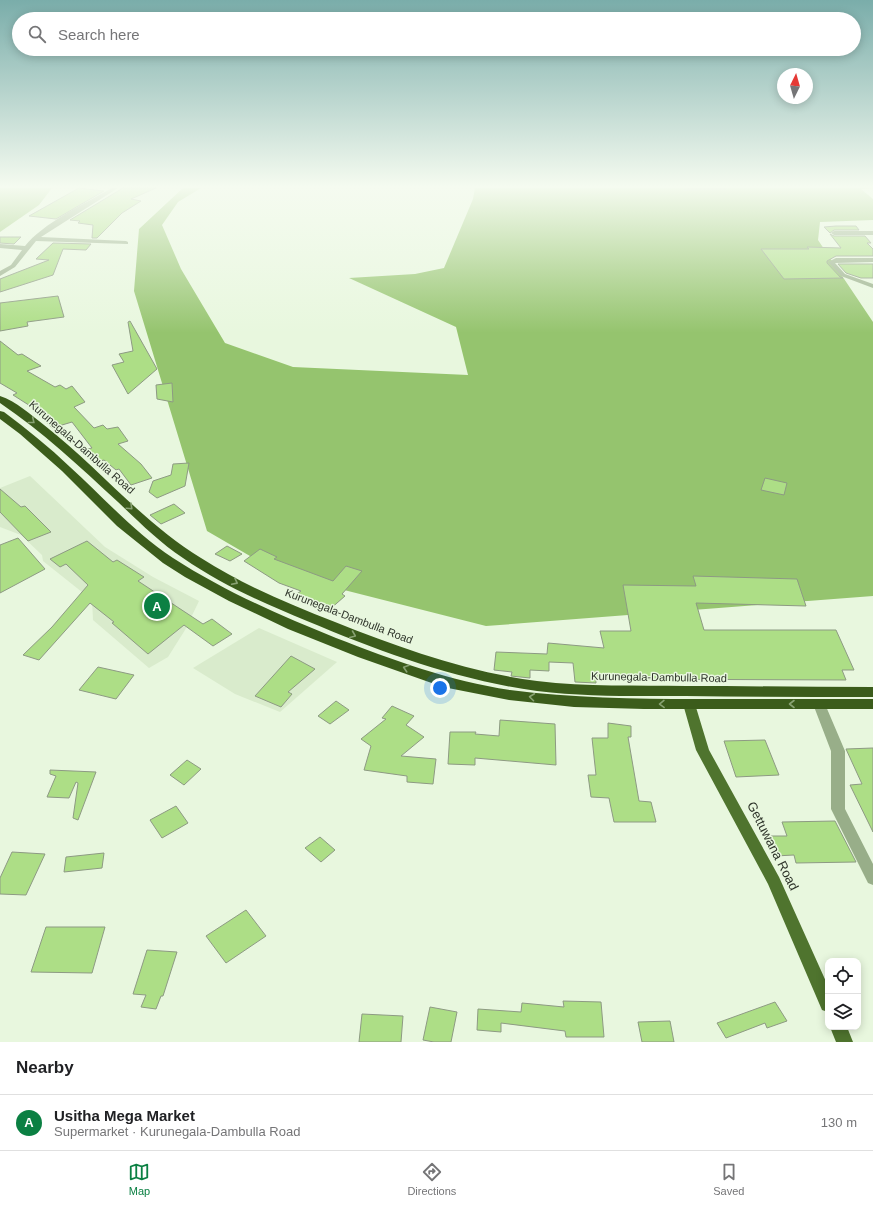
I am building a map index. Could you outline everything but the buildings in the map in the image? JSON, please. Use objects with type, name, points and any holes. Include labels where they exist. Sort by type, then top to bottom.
[{"type":"highway","name":"Kurunegala-Dambulla Road","points":[[0,399],[20,411],[58,441],[136,512],[188,556],[270,600],[373,643],[401,653],[494,678],[554,687],[643,691],[873,692]]},
{"type":"highway","points":[[0,414],[24,432],[66,469],[121,523],[167,560],[234,598],[293,626],[363,654],[448,683],[509,695],[574,702],[624,704],[873,704]]},
{"type":"main road","name":"Gettuwana Road","points":[[689,704],[703,750],[774,882],[825,997]]},
{"type":"main road","points":[[839,1030],[845,1042]]},
{"type":"street","points":[[0,274],[13,266],[38,237]]},
{"type":"street","points":[[34,239],[126,243]]},
{"type":"street","points":[[0,246],[27,248]]},
{"type":"street","points":[[873,260],[836,260],[831,262],[843,276],[873,286]]},
{"type":"street","points":[[819,704],[838,751],[838,809],[873,879]]},
{"type":"shaded area","points":[[30,476],[105,547],[153,577],[199,601],[185,630],[168,657],[149,668],[93,620],[92,600],[43,561],[42,555],[21,535],[0,527],[0,488]]},
{"type":"shaded area","points":[[259,628],[337,662],[280,712],[235,694],[193,668]]},
{"type":"green space","points":[[138,237],[167,237],[181,269],[225,343],[293,367],[468,375],[456,327],[349,278],[415,274],[444,268],[457,237],[818,237],[818,240],[873,322],[873,596],[486,626],[281,574],[207,531],[134,291]]},
{"type":"place","name":"Usitha Mega Market","points":[[157,606]]}]
